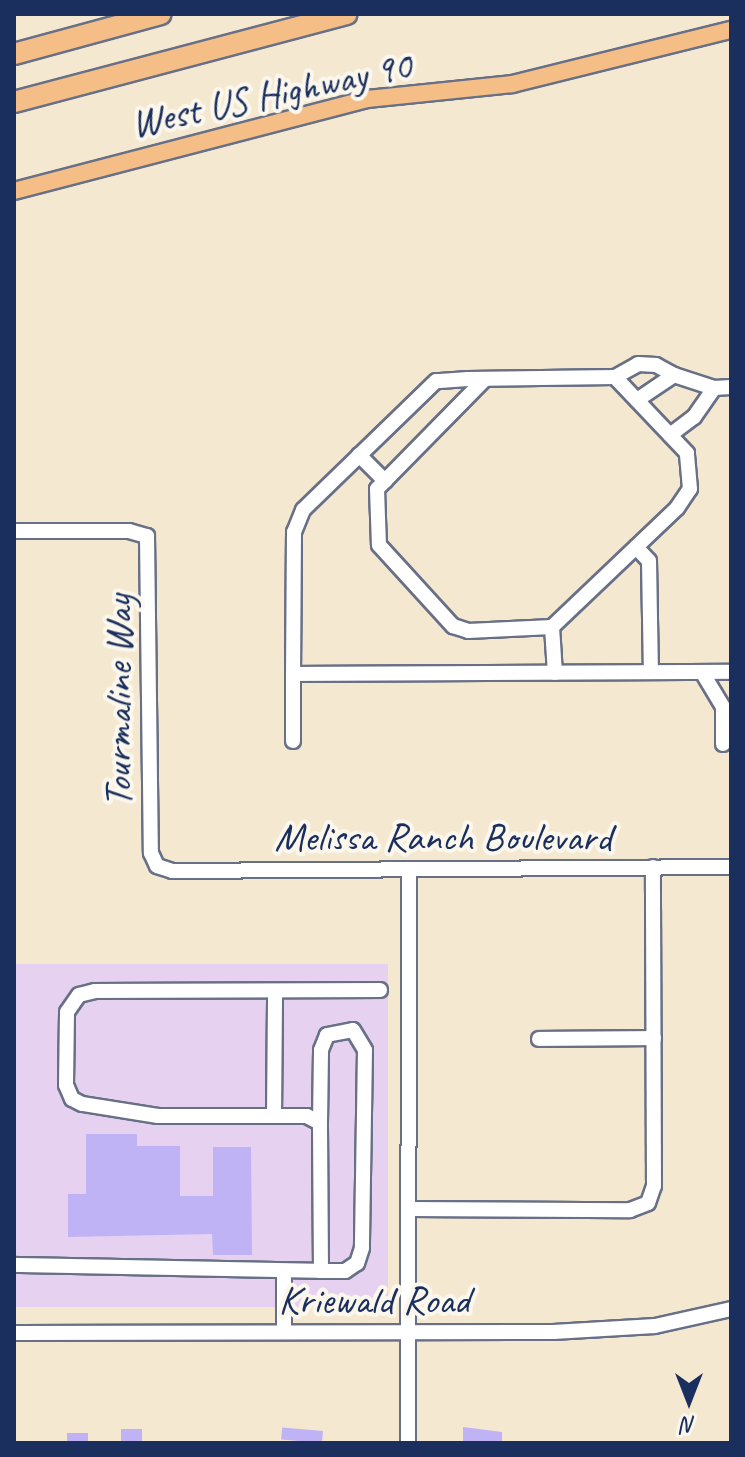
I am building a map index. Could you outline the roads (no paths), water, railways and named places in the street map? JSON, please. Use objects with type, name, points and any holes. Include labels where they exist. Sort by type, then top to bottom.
[{"type":"highway","points":[[14,54],[161,14]]},
{"type":"highway","points":[[14,102],[347,14]]},
{"type":"main road","name":"West US Highway 90","points":[[14,191],[368,99],[571,73],[731,30]]},
{"type":"street","points":[[293,741],[294,532],[303,510],[436,381],[615,377],[638,364],[656,365],[674,375],[714,388],[731,387]]},
{"type":"street","points":[[637,400],[674,375]]},
{"type":"street","points":[[485,379],[377,489],[379,545],[453,626],[468,631],[552,627],[636,547],[690,489],[687,453],[615,377]]},
{"type":"street","points":[[670,435],[684,427],[714,388]]},
{"type":"street","points":[[359,455],[385,481]]},
{"type":"street","name":"Tourmaline Way","points":[[14,531],[129,531],[147,536],[151,853],[157,866]]},
{"type":"street","points":[[636,547],[649,561],[651,672]]},
{"type":"street","points":[[552,627],[555,673]]},
{"type":"street","points":[[702,672],[723,707],[723,744]]},
{"type":"street","points":[[293,674],[731,672]]},
{"type":"street","name":"Melissa Ranch Boulevard","points":[[157,866],[172,871],[731,867]]},
{"type":"street","points":[[409,1209],[630,1210],[648,1203],[654,1186],[653,867]]},
{"type":"street","points":[[408,1443],[409,869]]},
{"type":"street","points":[[320,1123],[307,1116],[158,1116],[82,1104],[72,1099],[66,1070],[67,1012],[79,995],[380,990]]},
{"type":"street","points":[[274,1116],[275,991]]},
{"type":"street","points":[[14,1265],[284,1271],[321,1271],[345,1271],[357,1263],[362,1248],[365,1050],[353,1030],[327,1035],[321,1050],[321,1271]]},
{"type":"street","points":[[539,1039],[654,1038]]},
{"type":"street","points":[[284,1271],[284,1332]]},
{"type":"street","name":"Kriewald Road","points":[[14,1333],[608,1330],[655,1326],[731,1309]]}]
